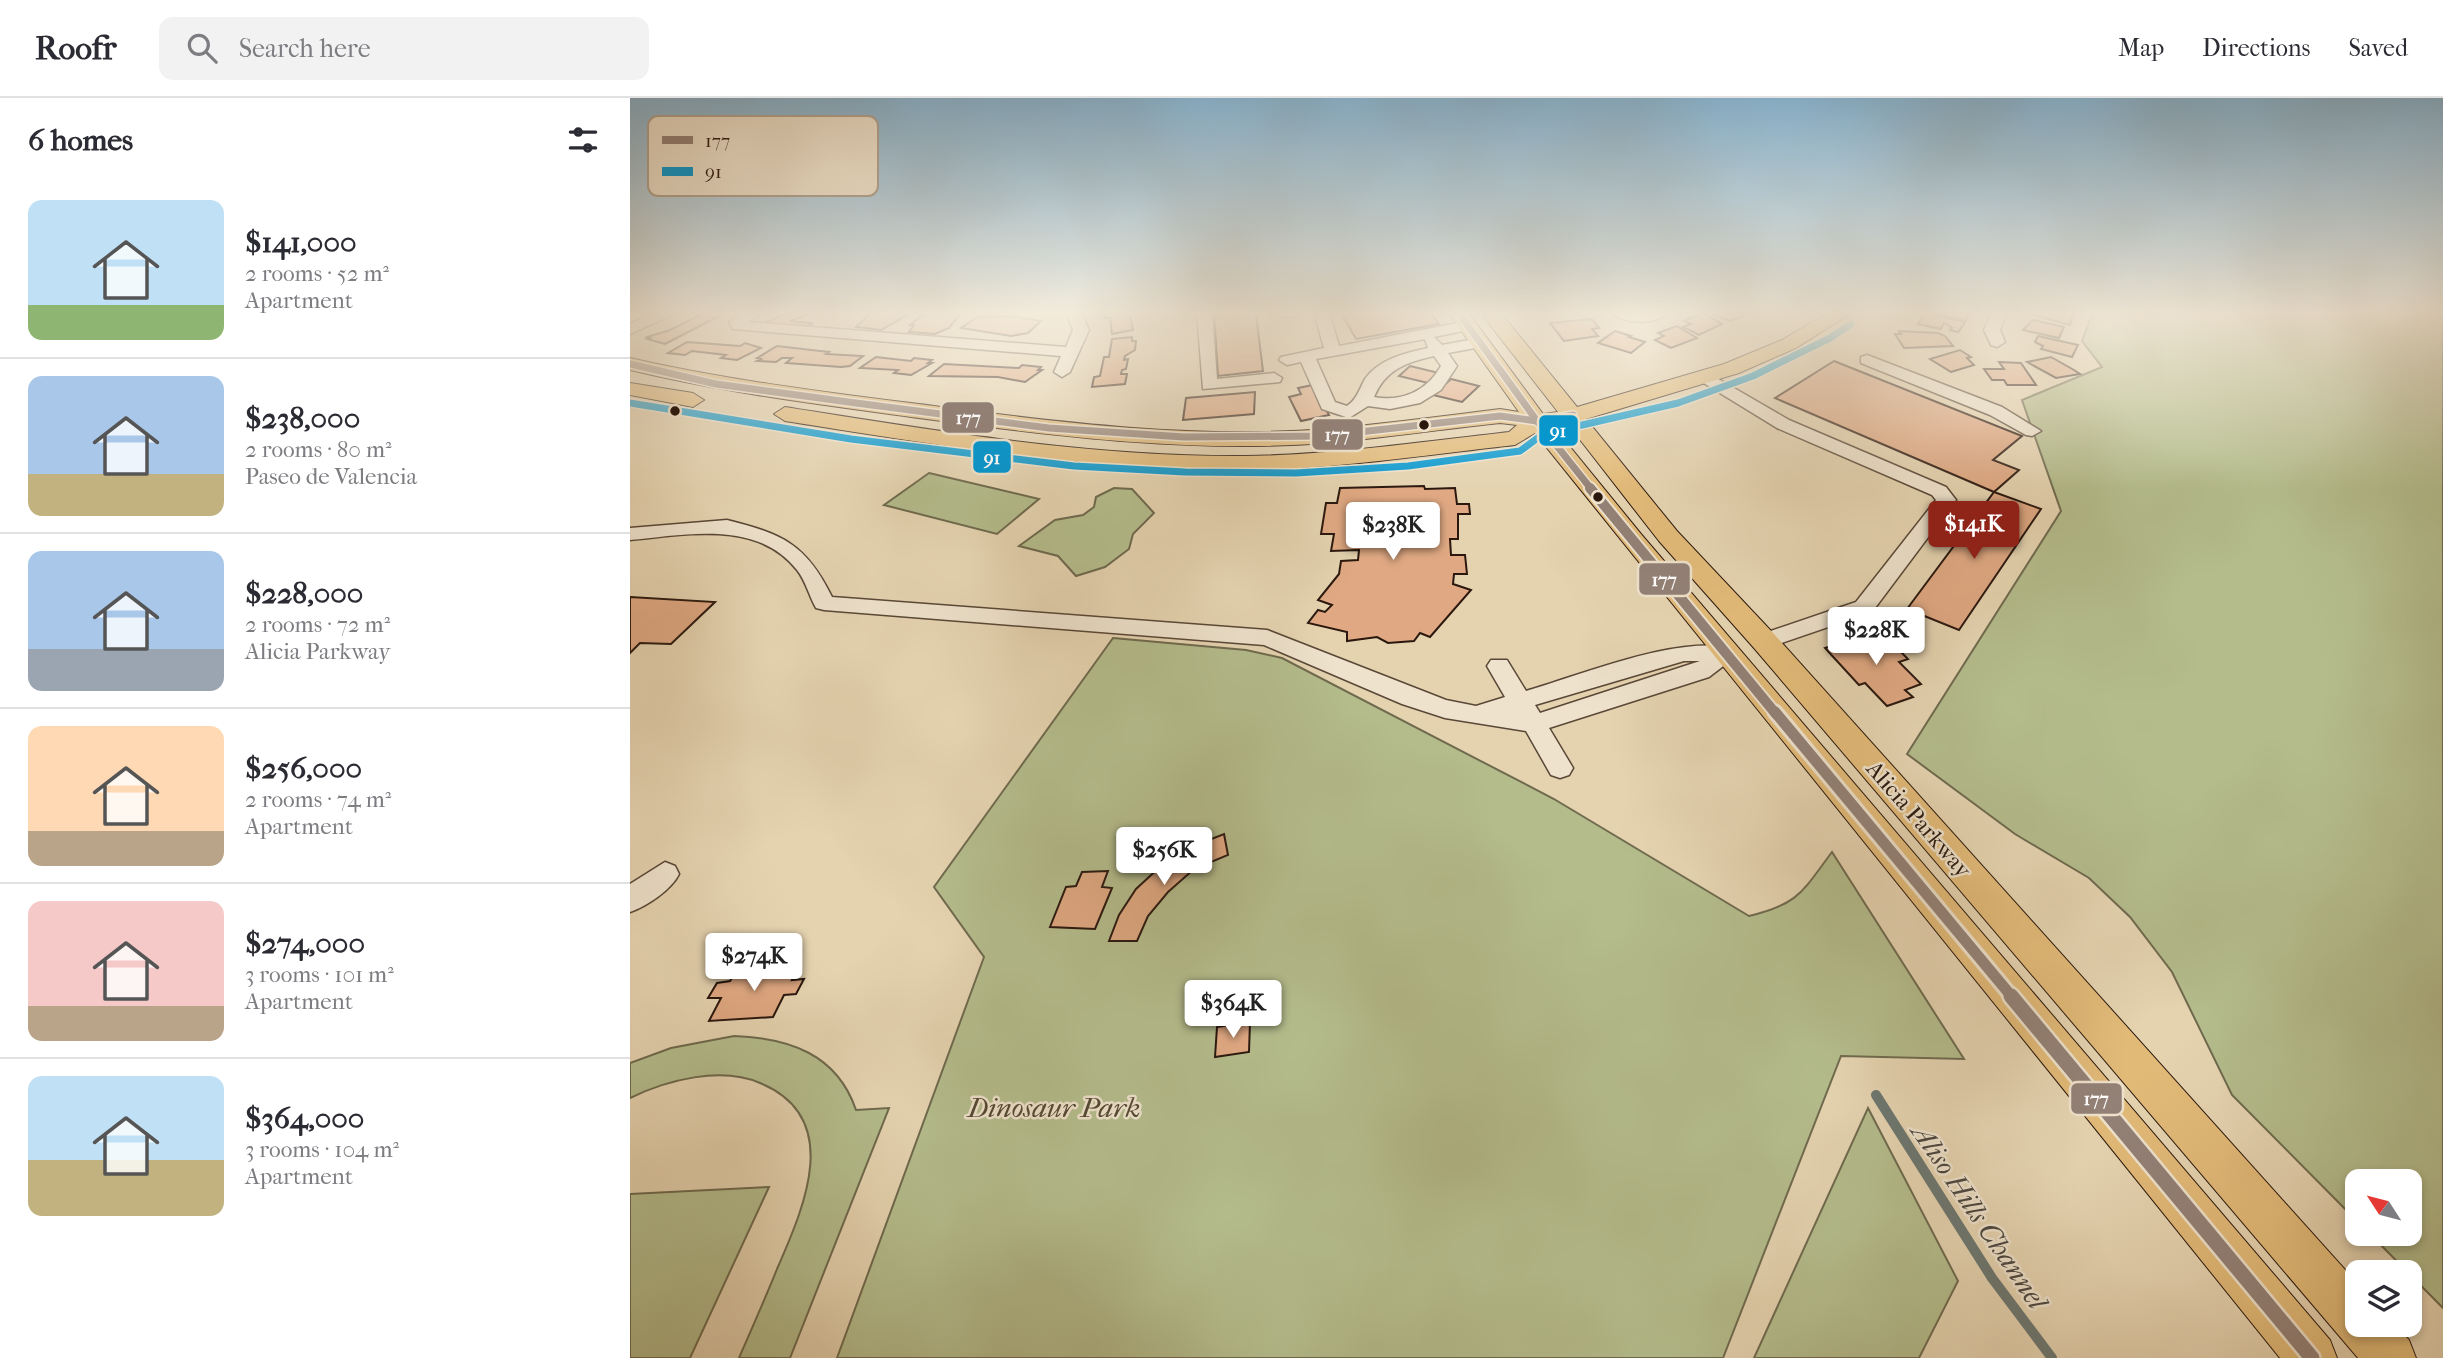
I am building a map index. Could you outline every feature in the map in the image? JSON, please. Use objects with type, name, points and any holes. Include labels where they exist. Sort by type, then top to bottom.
[{"type":"main road","points":[[659,371],[716,384],[1049,428],[1184,437],[1278,438],[1500,416],[1537,421],[1573,415],[1727,371]]},
{"type":"main road","name":"Alicia Parkway","points":[[1500,371],[1537,421],[1728,654],[2312,1358]]},
{"type":"main road","name":"Alicia Parkway","points":[[1537,371],[1668,536],[1764,641],[2345,1305]]},
{"type":"main road","points":[[630,389],[828,421],[1093,457],[1312,461],[1515,438],[1537,421]]},
{"type":"main road","points":[[1129,458],[1145,450],[1231,451],[1261,446],[1278,438]]},
{"type":"main road","points":[[1728,654],[1764,641]]},
{"type":"main road","points":[[2373,1337],[2391,1358]]},
{"type":"street","points":[[1208,371],[1209,385],[1275,378]]},
{"type":"street","points":[[1313,371],[1328,405],[1349,413],[1366,401],[1377,375],[1385,371]]},
{"type":"street","points":[[1366,401],[1382,406],[1402,405],[1420,397],[1444,378],[1447,371]]},
{"type":"street","points":[[1894,371],[1996,411],[2032,431]]},
{"type":"street","points":[[1708,378],[1783,424],[1939,491],[1946,500],[1864,607],[1764,641]]},
{"type":"street","points":[[630,534],[727,526],[765,538],[793,553],[808,569],[824,603],[1267,638],[1410,698],[1445,709],[1534,724],[1701,671],[1728,654]]},
{"type":"street","points":[[1476,713],[1521,703],[1684,653],[1728,654]]},
{"type":"street","points":[[1499,666],[1560,768]]},
{"type":"street","points":[[630,900],[665,874]]},
{"type":"green space","points":[[2093,371],[2443,371],[2443,1308],[2422,1287],[2422,1260],[2396,1260],[2382,1246],[2422,1246],[2422,1169],[2345,1169],[2345,1209],[2232,1095],[2172,972],[2130,917],[2089,878],[2015,834],[1907,754],[2061,511],[2022,400]]},
{"type":"green space","points":[[929,473],[1039,499],[997,534],[884,505]]},
{"type":"green space","points":[[1114,488],[1132,489],[1154,513],[1133,534],[1129,549],[1105,567],[1076,576],[1058,556],[1019,546],[1055,520],[1083,515],[1094,507],[1096,497]]},
{"type":"green space","name":"Dinosaur Park","points":[[1113,638],[1246,650],[1282,658],[1554,799],[1749,916],[1779,907],[1789,901],[1806,887],[1832,852],[1964,1059],[1841,1056],[1723,1358],[837,1358],[984,957],[934,887]]},
{"type":"green space","points":[[734,1036],[774,1041],[808,1053],[837,1075],[856,1110],[889,1108],[790,1358],[739,1358],[797,1220],[805,1193],[810,1167],[810,1141],[802,1118],[786,1099],[760,1083],[728,1076],[694,1077],[630,1098],[630,1063],[671,1048]]},
{"type":"green space","points":[[1868,1108],[1958,1281],[1919,1358],[1754,1358]]},
{"type":"green space","points":[[769,1187],[690,1358],[630,1358],[630,1194]]},
{"type":"building","points":[[897,371],[918,371],[911,375],[894,373]]},
{"type":"building","points":[[936,371],[1041,371],[1025,382],[998,377],[929,376]]},
{"type":"building","points":[[1101,371],[1122,371],[1121,374],[1127,374],[1125,384],[1092,387],[1094,377],[1100,376]]},
{"type":"building","points":[[1218,371],[1263,371],[1218,376]]},
{"type":"building","points":[[1405,371],[1439,373],[1428,383],[1399,376]]},
{"type":"building","points":[[1818,371],[1859,371],[2022,436],[1993,460],[2019,470],[1994,492],[1775,398]]},
{"type":"building","points":[[1985,371],[2026,371],[2036,385],[2007,385],[2004,380],[1992,380]]},
{"type":"building","points":[[2043,371],[2075,371],[2080,374],[2056,378]]},
{"type":"building","points":[[1451,379],[1479,386],[1462,402],[1433,395]]},
{"type":"building","points":[[1313,385],[1329,415],[1301,421],[1289,397],[1301,394],[1298,388]]},
{"type":"building","points":[[1255,392],[1254,414],[1183,420],[1186,398]]},
{"type":"building","points":[[1424,486],[1425,489],[1455,488],[1457,504],[1469,504],[1470,514],[1458,514],[1458,539],[1450,539],[1451,555],[1465,555],[1467,574],[1454,574],[1453,584],[1471,590],[1430,637],[1420,633],[1414,641],[1388,643],[1377,637],[1347,641],[1347,632],[1308,623],[1318,610],[1325,612],[1332,605],[1318,600],[1339,574],[1341,561],[1358,560],[1359,550],[1331,551],[1334,534],[1321,534],[1326,503],[1337,503],[1340,488]]},
{"type":"building","points":[[1994,492],[2041,509],[1959,630],[1907,609]]},
{"type":"building","points":[[630,597],[715,602],[671,644],[640,643],[630,653]]},
{"type":"building","points":[[1871,633],[1879,642],[1888,639],[1908,659],[1899,662],[1921,684],[1905,690],[1913,697],[1887,706],[1865,683],[1859,685],[1825,648]]},
{"type":"building","points":[[1224,834],[1228,855],[1194,869],[1168,892],[1148,916],[1137,941],[1109,941],[1119,915],[1136,889],[1162,865],[1191,847]]},
{"type":"building","points":[[1108,871],[1102,887],[1112,888],[1095,929],[1050,927],[1066,887],[1076,886],[1082,872]]},
{"type":"building","points":[[781,961],[775,972],[797,971],[792,980],[804,979],[796,994],[784,995],[773,1017],[709,1021],[721,998],[708,998],[717,983],[730,981],[734,974],[755,972],[762,962]]},
{"type":"building","points":[[1250,1022],[1249,1052],[1215,1057],[1217,1027]]},
{"type":"waterway","name":"Aliso Hills Channel","points":[[1876,1095],[1992,1278],[2052,1358]]},
{"type":"transit line","name":"177","points":[[659,371],[716,384],[1049,428],[1184,437],[1324,436],[1500,416],[1537,421],[1573,415]]},
{"type":"transit line","name":"177","points":[[1501,371],[1632,540],[2312,1358]]},
{"type":"transit line","name":"91","points":[[630,403],[851,439],[1074,466],[1185,472],[1296,473],[1408,466],[1520,451],[1543,434],[1678,403],[1764,371]]}]
